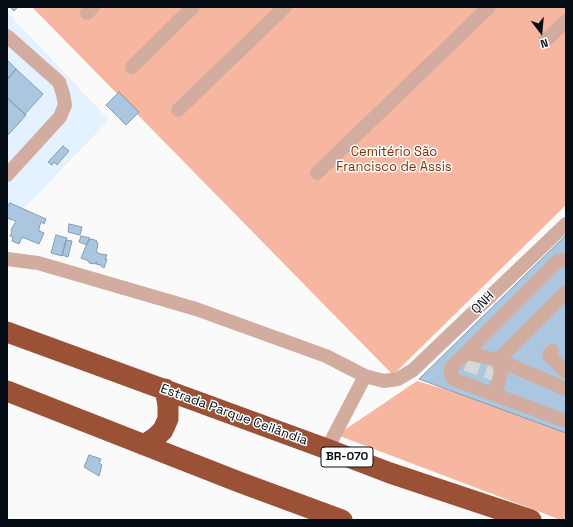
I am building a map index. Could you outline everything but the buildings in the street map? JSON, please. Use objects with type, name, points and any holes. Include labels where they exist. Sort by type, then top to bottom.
[{"type":"highway","name":"Estrada Parque Ceilândia","points":[[7,332],[390,473],[530,520]]},
{"type":"highway","points":[[144,445],[163,430],[168,419],[168,405],[165,390]]},
{"type":"highway","points":[[7,391],[239,482],[342,520]]},
{"type":"street","points":[[132,67],[193,7]]},
{"type":"street","points":[[178,110],[285,7]]},
{"type":"street","points":[[317,173],[489,7]]},
{"type":"street","points":[[545,41],[566,21]]},
{"type":"street","points":[[7,36],[59,82],[65,105],[60,117],[7,175]]},
{"type":"street","name":"QNH","points":[[365,376],[384,381],[398,379],[413,370],[566,224]]},
{"type":"street","points":[[7,259],[38,263],[196,309],[326,356],[365,376],[327,449]]},
{"type":"street","points":[[566,260],[558,261],[450,368],[451,375],[455,380],[566,421]]},
{"type":"street","points":[[498,360],[566,292]]},
{"type":"street","points":[[552,351],[549,354],[566,372]]},
{"type":"street","points":[[466,353],[498,360],[566,389]]},
{"type":"street","points":[[495,395],[502,372],[498,360]]},
{"type":"shaded area","points":[[7,12],[109,120],[7,226]]},
{"type":"green space","name":"Cemitério São Francisco de Assis","points":[[32,7],[566,7],[566,205],[393,375]]},
{"type":"green space","points":[[417,381],[566,425],[566,520],[561,520],[337,435]]},
{"type":"tunnel","points":[[466,364],[500,376]]}]
